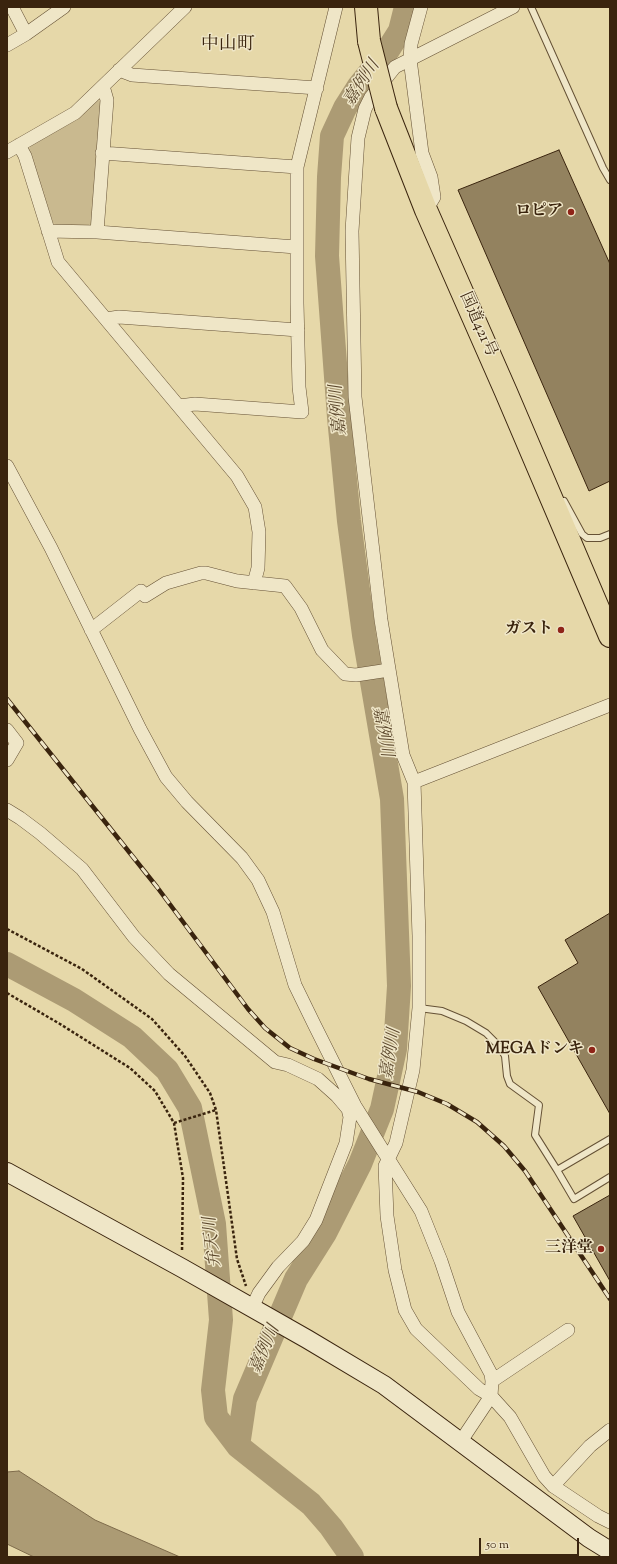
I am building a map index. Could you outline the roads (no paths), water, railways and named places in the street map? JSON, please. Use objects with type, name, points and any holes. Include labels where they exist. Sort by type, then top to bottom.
[{"type":"highway","name":"国道421号","points":[[366,7],[369,41],[386,108],[426,210],[506,392],[556,494],[610,636]]},
{"type":"street","points":[[12,7],[26,34]]},
{"type":"street","points":[[7,45],[26,34],[64,7]]},
{"type":"street","points":[[7,152],[75,113],[185,7]]},
{"type":"street","points":[[180,406],[195,404],[302,412],[299,388],[296,248],[297,167],[317,88],[333,7]]},
{"type":"street","points":[[421,7],[411,44],[410,59],[422,153],[431,177],[434,197],[426,210]]},
{"type":"street","points":[[512,7],[395,67],[371,97],[365,109],[358,138],[352,231],[355,397],[386,670],[403,755],[414,782],[419,936],[419,1008],[413,1070],[396,1144],[386,1155],[386,1216],[395,1270],[405,1310],[416,1329],[479,1389],[491,1396],[510,1417],[544,1476],[553,1486],[598,1516],[610,1522]]},
{"type":"street","points":[[119,70],[132,75],[317,88]]},
{"type":"street","points":[[97,232],[107,100],[102,86]]},
{"type":"street","points":[[19,145],[25,156],[58,262],[237,476],[255,507],[259,532],[258,568],[254,582]]},
{"type":"street","points":[[102,153],[297,167]]},
{"type":"street","points":[[48,230],[97,232],[296,248]]},
{"type":"street","points":[[106,319],[119,317],[298,330]]},
{"type":"street","points":[[7,466],[166,776],[187,802],[242,858],[258,880],[273,912],[295,985],[351,1107],[346,1143],[316,1220],[303,1241],[278,1267],[259,1293],[252,1308]]},
{"type":"street","points":[[91,630],[141,590],[145,596],[166,583],[192,575],[206,573],[237,581],[285,586],[300,608],[322,650],[345,674],[356,675],[386,670]]},
{"type":"street","points":[[414,782],[610,705]]},
{"type":"street","points":[[7,730],[17,743],[7,760]]},
{"type":"street","points":[[7,810],[40,833],[82,869],[134,937],[169,974],[275,1062],[288,1065],[318,1079],[351,1107],[365,1123],[421,1211],[441,1261],[458,1312],[491,1374],[491,1396],[461,1441]]},
{"type":"street","points":[[7,1172],[182,1268],[307,1339],[384,1385],[589,1538],[610,1551]]},
{"type":"street","points":[[492,1381],[568,1330]]},
{"type":"street","points":[[553,1486],[590,1446],[610,1430]]},
{"type":"lane","points":[[531,7],[602,168],[610,180]]},
{"type":"lane","points":[[556,494],[582,534],[587,538],[600,538],[610,534]]},
{"type":"lane","points":[[419,1008],[442,1011],[466,1021],[486,1033],[500,1046],[505,1056],[507,1076],[510,1084],[539,1105],[535,1135],[574,1198],[610,1177]]},
{"type":"lane","points":[[557,1170],[610,1139]]},
{"type":"waterway","name":"嘉例川","points":[[238,1446],[245,1399],[296,1279],[325,1233],[360,1164],[382,1109],[395,1049],[399,986],[392,799],[364,635],[349,521],[339,417],[327,256],[329,177],[332,136],[345,108],[359,86],[388,50],[400,31],[406,7]]},
{"type":"waterway","name":"弁天川","points":[[7,964],[74,1000],[132,1037],[167,1070],[190,1108],[214,1224],[221,1320],[213,1390],[216,1417],[238,1446],[311,1504],[331,1527],[352,1557]]},
{"type":"railway","points":[[7,699],[157,887],[248,1009],[265,1028],[290,1048],[314,1059],[369,1079],[418,1092],[447,1104],[477,1122],[504,1146],[525,1171],[610,1299]]},
{"type":"place","name":"ロピア","points":[[571,212]]},
{"type":"place","name":"ガスト","points":[[561,630]]},
{"type":"place","name":"MEGAドンキ","points":[[592,1050]]},
{"type":"place","name":"三洋堂","points":[[601,1249]]},
{"type":"district","name":"中山町","points":[[228,46]]}]
